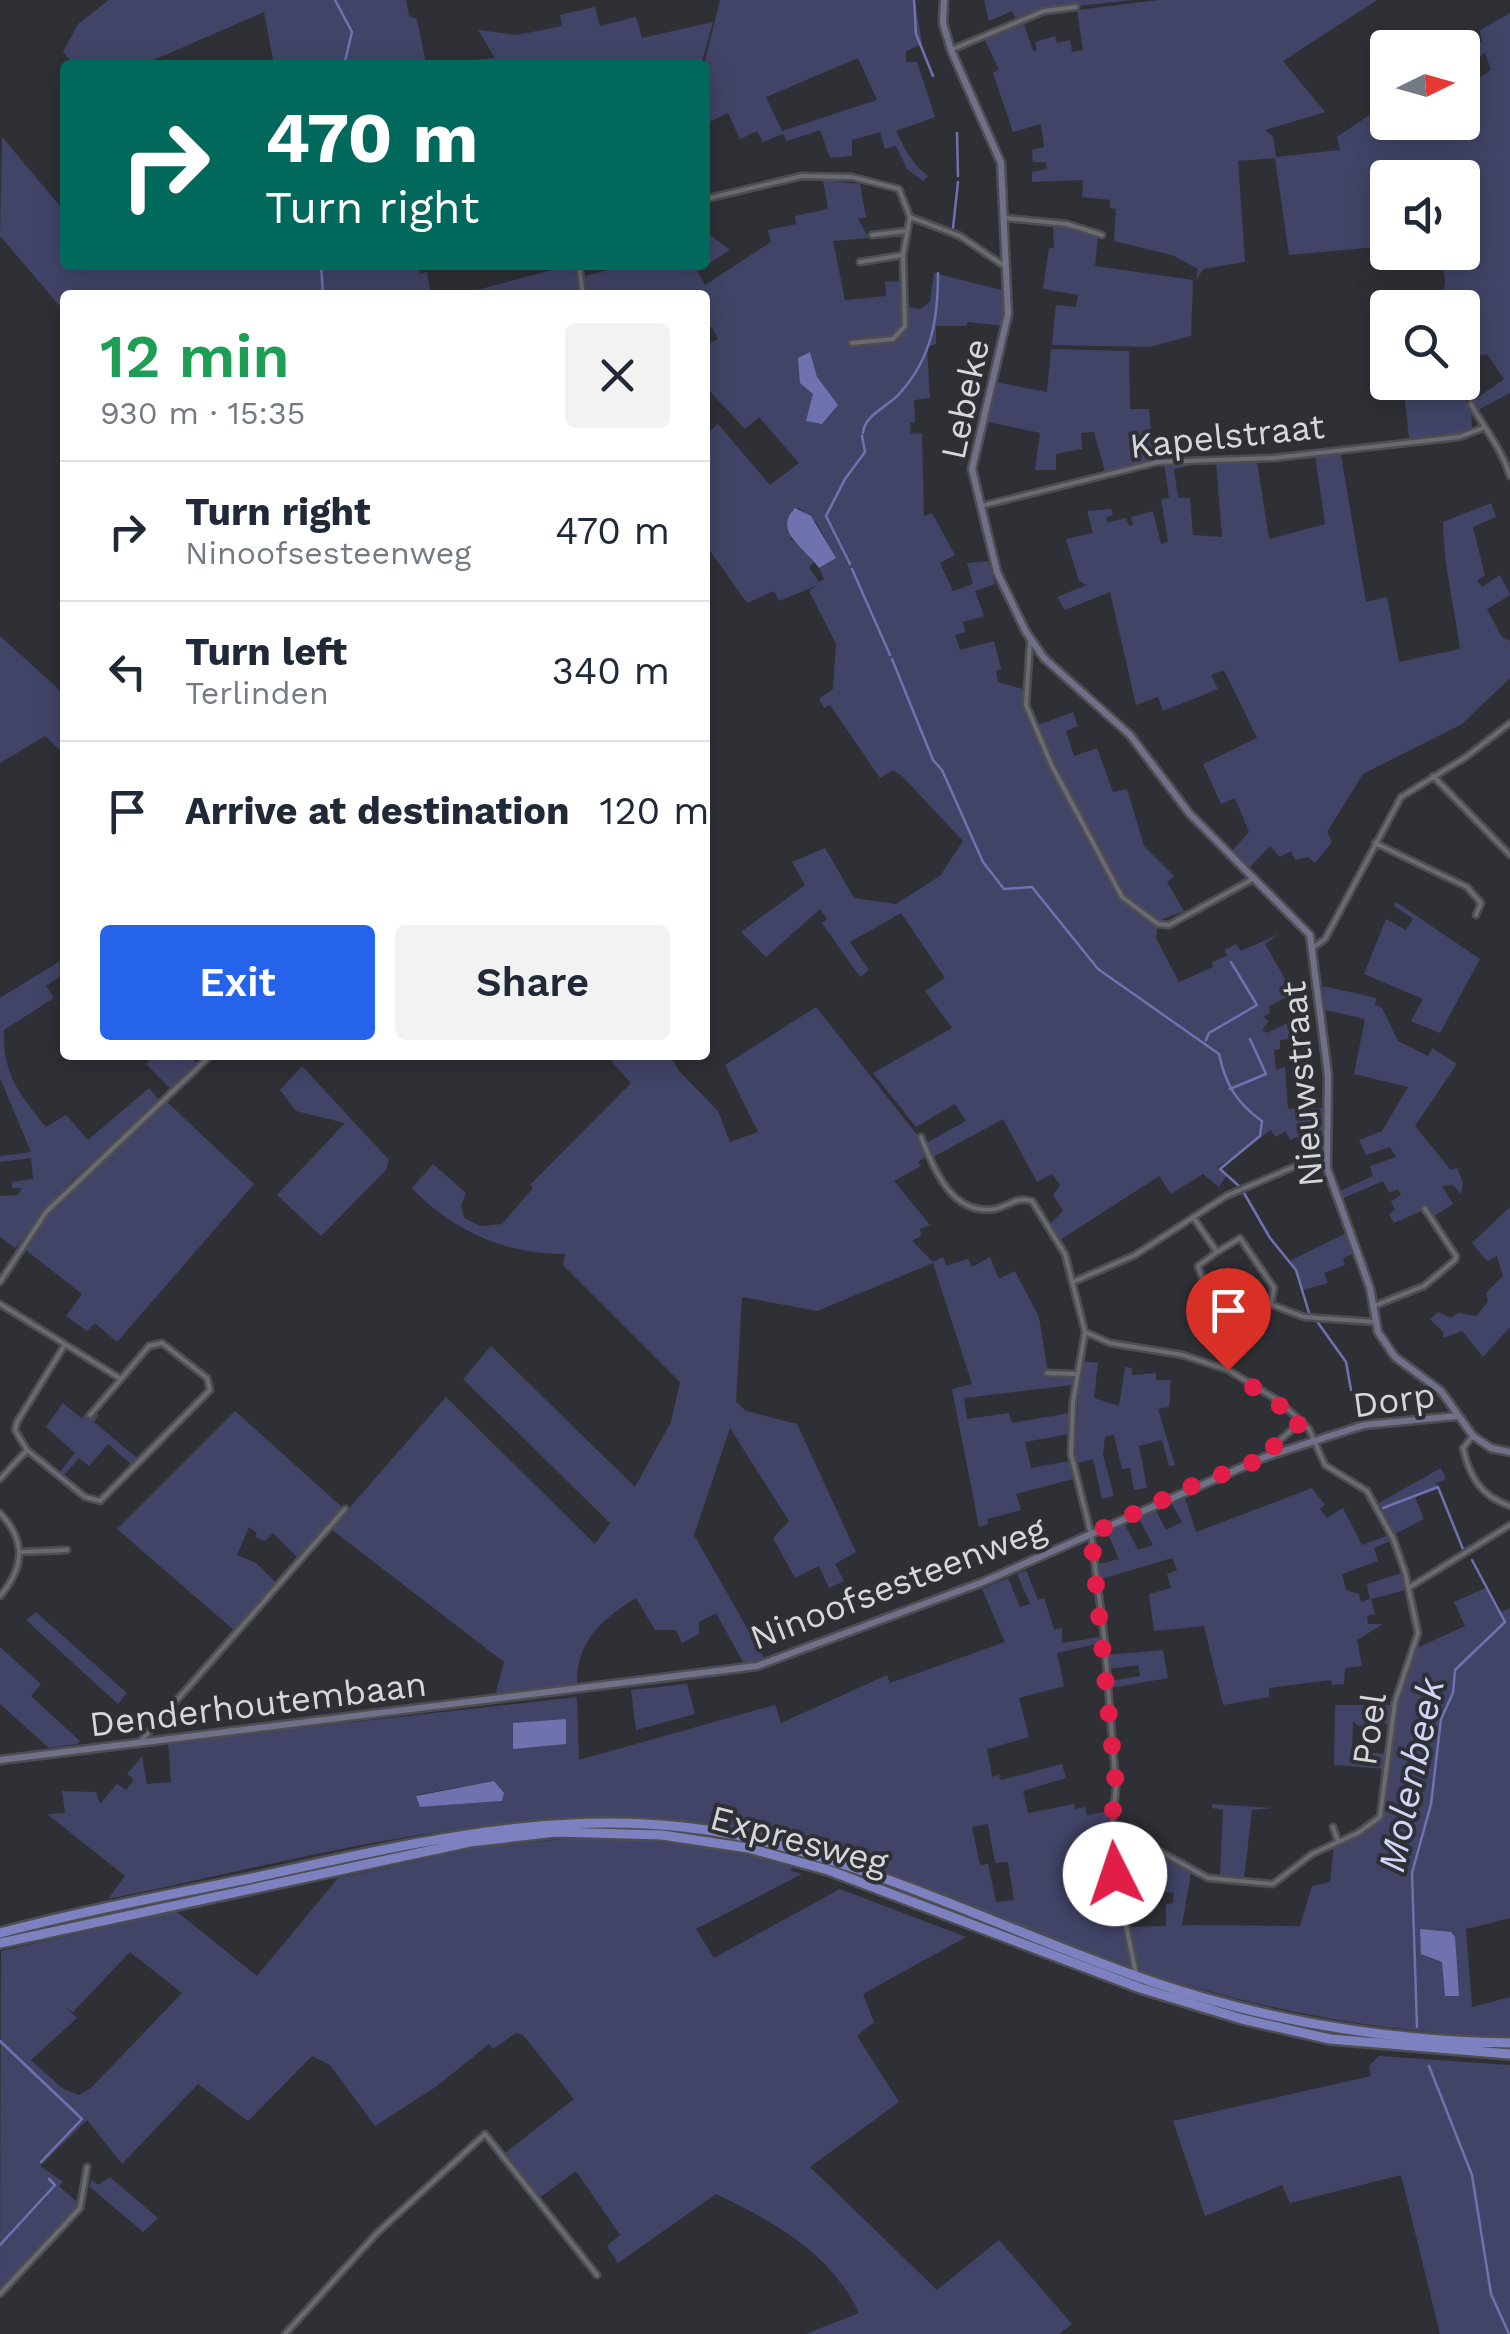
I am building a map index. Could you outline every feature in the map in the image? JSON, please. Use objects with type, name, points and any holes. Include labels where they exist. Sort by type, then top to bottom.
[{"type":"highway","name":"Expresweg","points":[[0,1933],[439,1838],[527,1824],[661,1824],[750,1838],[1137,1977],[1245,2010],[1328,2028],[1445,2042],[1510,2044]]},
{"type":"highway","name":"Expresweg","points":[[0,1943],[441,1847],[544,1833],[662,1834],[812,1860],[1140,1988],[1242,2020],[1346,2042],[1510,2054]]},
{"type":"street","name":"Lebeke","points":[[944,0],[942,24],[997,146],[1003,178],[1007,326],[973,456],[978,507],[997,572],[1030,640],[1130,736],[1189,813],[1310,936],[1314,947]]},
{"type":"street","points":[[951,50],[1044,12],[1076,7]]},
{"type":"street","points":[[710,197],[794,177],[852,177],[899,189],[910,217],[903,255],[905,326],[893,339],[852,343]]},
{"type":"street","points":[[910,217],[960,236],[1007,268]]},
{"type":"street","points":[[1005,218],[1067,224],[1102,236]]},
{"type":"street","points":[[872,234],[907,231]]},
{"type":"street","points":[[860,262],[903,255]]},
{"type":"street","points":[[1470,404],[1483,428],[1500,446],[1510,476]]},
{"type":"street","name":"Kapelstraat","points":[[978,507],[1134,466],[1273,458],[1394,440],[1459,437],[1483,428]]},
{"type":"street","name":"Lebeke","points":[[1030,640],[1026,705],[1116,888],[1158,924],[1169,925],[1253,878]]},
{"type":"street","points":[[1314,947],[1325,939],[1401,797],[1466,757],[1510,722]]},
{"type":"street","points":[[1432,775],[1510,855]]},
{"type":"street","points":[[1375,843],[1467,887],[1481,903],[1476,915]]},
{"type":"street","name":"Nieuwstraat","points":[[1314,947],[1328,1075],[1326,1153],[1331,1185],[1374,1306],[1375,1322]]},
{"type":"street","points":[[0,1282],[46,1212],[206,1060]]},
{"type":"street","points":[[920,1138],[940,1180],[954,1197],[993,1209],[1020,1199],[1032,1201],[1065,1254],[1084,1332],[1076,1374],[1072,1454],[1091,1534],[1116,1786],[1110,1852],[1137,1977]]},
{"type":"street","points":[[1072,1282],[1135,1255],[1226,1196],[1326,1153]]},
{"type":"street","points":[[1374,1306],[1424,1286],[1454,1260],[1456,1256],[1425,1209]]},
{"type":"street","points":[[1193,1217],[1217,1252]]},
{"type":"street","points":[[1271,1304],[1274,1288],[1240,1238],[1198,1266],[1202,1278],[1271,1304],[1304,1316],[1375,1322],[1389,1351],[1430,1380],[1457,1416]]},
{"type":"street","points":[[0,1304],[120,1379]]},
{"type":"street","points":[[1084,1332],[1110,1343],[1183,1355],[1228,1370],[1302,1421]]},
{"type":"street","points":[[65,1344],[15,1430],[26,1450],[85,1497],[100,1501],[210,1390],[207,1378],[162,1343],[149,1346],[90,1415]]},
{"type":"street","points":[[1047,1373],[1076,1374]]},
{"type":"street","name":"Dorp","points":[[1314,1441],[1364,1426],[1457,1416],[1473,1436],[1491,1448],[1510,1452]]},
{"type":"street","name":"Poel","points":[[1110,1852],[1161,1852],[1208,1878],[1273,1884],[1312,1854],[1373,1825],[1384,1808],[1395,1702],[1418,1632],[1410,1587],[1375,1503],[1354,1480],[1325,1464],[1302,1421]]},
{"type":"street","name":"Ninoofsesteenweg","points":[[1275,1454],[1274,1446],[1302,1421]]},
{"type":"street","name":"Dorp","points":[[1473,1436],[1462,1448],[1480,1489],[1487,1497],[1510,1506]]},
{"type":"street","name":"Ninoofsesteenweg","points":[[523,1698],[757,1666],[983,1582],[1192,1486],[1314,1441]]},
{"type":"street","points":[[0,1479],[26,1450]]},
{"type":"street","points":[[140,1742],[345,1510]]},
{"type":"street","points":[[0,1512],[13,1527],[22,1552],[17,1572],[0,1596]]},
{"type":"street","points":[[1410,1587],[1510,1526]]},
{"type":"street","points":[[22,1552],[67,1550]]},
{"type":"street","name":"Denderhoutembaan","points":[[0,1760],[523,1698]]},
{"type":"street","points":[[1333,1827],[1338,1841]]},
{"type":"street","points":[[286,2334],[378,2233],[485,2134],[597,2276]]},
{"type":"street","points":[[0,2294],[80,2208],[86,2167]]},
{"type":"shaded area","points":[[109,0],[406,0],[409,16],[417,19],[425,60],[273,60],[264,12],[154,60],[70,60],[63,52],[78,24]]},
{"type":"shaded area","points":[[720,0],[915,0],[922,44],[906,51],[906,62],[917,62],[935,117],[896,131],[913,162],[928,176],[923,181],[907,169],[896,146],[885,149],[880,132],[852,140],[852,156],[830,158],[820,130],[787,141],[783,134],[763,142],[757,131],[740,139],[728,113],[710,122],[710,60],[705,60]],"holes":[[[858,58],[877,100],[782,131],[766,97]]]},
{"type":"shaded area","points":[[984,0],[1132,0],[1048,9],[1017,22],[1012,11],[989,21]]},
{"type":"shaded area","points":[[1159,0],[1377,0],[1283,61],[1325,112],[1265,130],[1273,136],[1276,157],[1340,150],[1337,137],[1370,115],[1370,140],[1480,140],[1480,77],[1491,70],[1485,53],[1480,56],[1480,30],[1510,13],[1510,393],[1476,411],[1470,400],[1480,400],[1504,379],[1487,354],[1480,355],[1480,290],[1444,290],[1443,270],[1480,270],[1480,160],[1370,160],[1370,248],[1289,255],[1275,158],[1238,161],[1245,261],[1250,261],[1203,269],[1196,281],[1198,269],[1172,255],[1114,241],[1116,209],[1110,208],[1110,200],[1082,197],[1083,180],[1032,182],[1032,172],[1047,169],[1046,162],[1033,162],[1032,150],[1044,147],[1041,124],[1013,132],[993,73],[999,70],[985,40],[1024,24],[1033,51],[1037,50],[1035,42],[1055,36],[1057,43],[1070,40],[1072,52],[1083,50],[1077,10]]},
{"type":"shaded area","points":[[595,7],[600,26],[636,17],[642,38],[713,22],[702,60],[472,60],[495,58],[478,30],[517,35],[562,26],[560,15]]},
{"type":"shaded area","points":[[2,137],[60,206],[60,270],[419,270],[420,274],[427,272],[430,290],[60,290],[60,306],[0,236]]},
{"type":"shaded area","points":[[823,180],[860,184],[866,217],[858,219],[869,238],[833,241],[845,300],[886,296],[885,282],[902,281],[903,263],[909,307],[920,309],[930,302],[934,273],[1005,291],[1003,326],[968,322],[966,326],[936,326],[936,344],[927,347],[930,398],[914,400],[915,422],[910,423],[911,434],[922,433],[924,516],[932,513],[955,555],[940,563],[953,591],[973,584],[967,563],[988,561],[995,584],[975,591],[984,616],[963,622],[965,632],[955,635],[960,650],[994,641],[1001,669],[996,671],[998,682],[1025,690],[1024,705],[1048,761],[1119,895],[1158,927],[1156,938],[1179,982],[1213,967],[1212,962],[1227,956],[1225,950],[1236,944],[1241,951],[1279,934],[1265,944],[1289,986],[1287,997],[1269,1006],[1270,1013],[1263,1017],[1269,1021],[1262,1030],[1267,1033],[1294,1020],[1296,1038],[1280,1040],[1280,1049],[1274,1050],[1276,1070],[1285,1067],[1288,1109],[1324,1108],[1323,1131],[1297,1130],[1305,1152],[1297,1137],[1290,1140],[1286,1131],[1275,1137],[1271,1130],[1217,1168],[1226,1176],[1219,1187],[1203,1174],[1171,1194],[1159,1176],[1060,1240],[1051,1223],[1063,1211],[1053,1195],[1060,1185],[1052,1174],[1037,1182],[1003,1119],[933,1157],[926,1143],[966,1121],[955,1104],[916,1127],[873,1073],[952,1028],[925,991],[945,978],[901,913],[850,942],[869,970],[860,977],[822,923],[827,919],[820,909],[766,957],[741,932],[805,885],[792,862],[825,848],[854,898],[896,904],[940,876],[963,841],[902,776],[893,770],[880,778],[830,705],[824,708],[819,699],[833,689],[836,644],[809,591],[818,585],[779,601],[774,591],[747,603],[710,551],[710,430],[718,424],[770,485],[799,463],[759,417],[745,429],[710,391],[710,343],[718,339],[710,327],[710,290],[584,290],[582,277],[608,270],[699,270],[705,285],[771,242],[768,230],[796,224],[795,216],[828,209]],"holes":[[[799,508],[817,523],[835,558],[819,568],[824,579],[819,582],[809,567],[815,562],[791,539],[792,510]]]},
{"type":"shaded area","points":[[1053,223],[1098,236],[1095,266],[1193,280],[1191,336],[1149,347],[1052,345],[1056,305],[1076,307],[1078,295],[1043,289],[1049,248],[1054,248]]},
{"type":"shaded area","points":[[710,235],[730,250],[710,263]]},
{"type":"shaded area","points":[[552,270],[577,270],[580,290],[477,290]]},
{"type":"shaded area","points":[[1051,349],[1129,351],[1130,409],[1149,409],[1154,461],[1105,472],[1094,432],[1081,433],[1082,449],[1056,454],[1056,470],[1035,470],[1040,433],[984,421],[996,382],[1047,392]]},
{"type":"shaded area","points":[[810,352],[817,377],[838,405],[822,424],[806,421],[813,394],[800,383],[798,358]]},
{"type":"shaded area","points":[[1405,400],[1465,400],[1471,409],[1472,428],[1448,436],[1409,438]]},
{"type":"shaded area","points":[[1340,450],[1366,602],[1387,597],[1399,662],[1460,649],[1443,522],[1491,503],[1496,517],[1473,527],[1485,576],[1477,580],[1482,587],[1500,575],[1510,595],[1487,609],[1501,636],[1510,641],[1510,678],[1462,724],[1363,774],[1327,832],[1332,842],[1315,863],[1308,857],[1295,860],[1291,851],[1280,857],[1270,846],[1248,869],[1231,852],[1249,832],[1235,798],[1221,804],[1203,764],[1257,738],[1224,670],[1211,675],[1218,689],[1163,711],[1158,697],[1136,705],[1110,592],[1065,610],[1057,597],[1087,585],[1079,581],[1066,539],[1093,533],[1087,511],[1111,509],[1113,515],[1106,517],[1107,523],[1126,518],[1129,526],[1133,525],[1131,517],[1153,511],[1161,544],[1168,542],[1161,499],[1169,498],[1164,463],[1186,462],[1187,466],[1174,469],[1178,498],[1190,498],[1193,535],[1222,537],[1216,462],[1257,462],[1269,539],[1325,524],[1315,454]]},
{"type":"shaded area","points":[[795,508],[811,516],[836,558],[819,568],[794,540],[787,525]]},
{"type":"shaded area","points":[[0,636],[60,690],[60,750],[45,736],[0,763]]},
{"type":"shaded area","points":[[1073,712],[1078,726],[1066,731],[1074,756],[1097,748],[1113,792],[1127,789],[1144,846],[1174,876],[1167,882],[1184,911],[1157,921],[1119,889],[1061,781],[1038,725]]},
{"type":"shaded area","points":[[1396,902],[1480,959],[1440,1033],[1411,1021],[1423,999],[1364,974],[1386,919],[1406,930],[1413,919],[1394,906]]},
{"type":"shaded area","points":[[60,961],[60,976],[46,986],[54,998],[4,1030],[10,1072],[46,1127],[66,1115],[88,1140],[149,1088],[160,1101],[72,1180],[15,1248],[0,1237],[0,1196],[18,1195],[22,1188],[12,1188],[12,1182],[33,1179],[31,1158],[0,1162],[0,1156],[31,1152],[0,1078],[0,998]]},
{"type":"shaded area","points":[[1323,986],[1376,998],[1375,1005],[1382,1008],[1398,1041],[1428,1056],[1432,1048],[1457,1064],[1415,1126],[1451,1170],[1457,1168],[1463,1183],[1461,1194],[1453,1185],[1442,1186],[1453,1204],[1431,1218],[1426,1209],[1394,1223],[1389,1214],[1395,1210],[1391,1201],[1401,1195],[1398,1189],[1389,1193],[1383,1181],[1341,1199],[1338,1192],[1373,1176],[1370,1166],[1396,1157],[1390,1147],[1366,1155],[1359,1140],[1382,1131],[1408,1087],[1354,1074],[1365,1019],[1325,1010]]},
{"type":"shaded area","points":[[816,1007],[918,1136],[924,1158],[918,1162],[921,1166],[894,1181],[930,1225],[920,1229],[921,1236],[912,1241],[933,1262],[943,1257],[946,1266],[968,1259],[972,1267],[990,1257],[999,1279],[1015,1271],[1039,1317],[1048,1374],[1073,1376],[1072,1385],[964,1398],[967,1419],[1009,1413],[1012,1423],[1070,1413],[1069,1434],[1025,1442],[1031,1468],[1069,1461],[1073,1479],[1016,1494],[1021,1510],[987,1519],[988,1524],[979,1527],[952,1389],[972,1384],[933,1263],[817,1311],[742,1297],[736,1402],[746,1411],[797,1424],[856,1552],[835,1564],[844,1581],[829,1588],[819,1566],[795,1578],[773,1538],[789,1521],[730,1428],[694,1535],[764,1658],[744,1664],[716,1613],[699,1622],[699,1634],[682,1643],[676,1630],[655,1630],[636,1598],[593,1633],[581,1656],[577,1686],[495,1696],[504,1662],[331,1529],[446,1397],[595,1544],[610,1523],[463,1379],[491,1346],[635,1487],[671,1422],[680,1382],[563,1265],[565,1254],[522,1250],[481,1237],[444,1216],[412,1188],[433,1164],[466,1193],[461,1205],[464,1218],[481,1226],[502,1224],[533,1188],[530,1185],[631,1083],[610,1060],[673,1060],[718,1111],[730,1142],[758,1132],[725,1065]]},
{"type":"shaded area","points":[[150,1060],[194,1060],[198,1064],[172,1090],[146,1064]]},
{"type":"shaded area","points":[[302,1066],[389,1160],[386,1170],[321,1236],[277,1195],[345,1123],[296,1111],[280,1090]]},
{"type":"shaded area","points":[[166,1101],[254,1184],[117,1342],[95,1323],[87,1331],[66,1316],[82,1294],[22,1247],[52,1209]]},
{"type":"shaded area","points":[[1510,1207],[1510,1327],[1483,1357],[1462,1331],[1443,1338],[1443,1332],[1430,1319],[1438,1312],[1451,1318],[1458,1313],[1476,1316],[1488,1302],[1486,1293],[1503,1276],[1497,1256],[1487,1261],[1472,1243]]},
{"type":"shaded area","points":[[1345,1234],[1353,1254],[1343,1258],[1345,1265],[1324,1273],[1328,1283],[1303,1290],[1291,1260]]},
{"type":"shaded area","points":[[1080,1361],[1098,1363],[1094,1398],[1119,1406],[1125,1367],[1132,1368],[1132,1375],[1156,1373],[1156,1380],[1171,1380],[1169,1407],[1158,1409],[1175,1465],[1169,1466],[1162,1440],[1139,1446],[1147,1488],[1134,1490],[1130,1468],[1122,1469],[1114,1435],[1105,1436],[1103,1455],[1114,1496],[1102,1499],[1093,1459],[1075,1464]]},
{"type":"shaded area","points":[[63,1403],[81,1418],[87,1412],[99,1415],[94,1422],[137,1458],[131,1464],[108,1444],[89,1466],[79,1458],[64,1475],[60,1472],[75,1453],[46,1427]]},
{"type":"shaded area","points":[[235,1411],[343,1508],[299,1559],[273,1533],[265,1541],[255,1537],[257,1533],[249,1527],[237,1555],[256,1563],[277,1584],[235,1631],[117,1529]]},
{"type":"shaded area","points":[[1441,1468],[1446,1479],[1436,1483],[1438,1489],[1415,1497],[1424,1519],[1395,1534],[1379,1503]]},
{"type":"shaded area","points":[[1312,1488],[1325,1505],[1320,1509],[1327,1518],[1343,1508],[1362,1545],[1389,1535],[1391,1541],[1374,1548],[1378,1561],[1342,1574],[1346,1590],[1359,1594],[1361,1602],[1370,1599],[1367,1584],[1402,1573],[1406,1590],[1371,1599],[1375,1614],[1367,1616],[1368,1624],[1383,1624],[1357,1640],[1362,1666],[1345,1668],[1344,1684],[1332,1685],[1331,1680],[1269,1688],[1269,1697],[1223,1705],[1204,1626],[1154,1631],[1149,1594],[1171,1588],[1167,1574],[1177,1570],[1172,1558],[1101,1579],[1099,1564],[1119,1559],[1107,1532],[1124,1523],[1138,1550],[1153,1545],[1138,1517],[1155,1509],[1166,1530],[1182,1522],[1170,1501],[1184,1495],[1196,1532]]},
{"type":"shaded area","points":[[1026,1570],[1038,1600],[1044,1598],[1054,1629],[1062,1628],[1062,1643],[1100,1637],[1101,1643],[1057,1653],[1064,1686],[1019,1698],[1029,1737],[987,1749],[992,1777],[999,1775],[1001,1780],[1062,1764],[1066,1778],[1023,1791],[1028,1813],[1074,1804],[1075,1809],[1085,1807],[1087,1815],[1111,1811],[1105,1850],[1070,1856],[1079,1901],[1117,1892],[1131,1967],[1049,1940],[846,1859],[715,1827],[627,1820],[541,1821],[454,1830],[282,1861],[108,1899],[125,1876],[47,1814],[65,1813],[62,1791],[96,1792],[100,1804],[117,1784],[126,1790],[134,1780],[127,1774],[142,1756],[147,1784],[171,1782],[168,1743],[577,1697],[579,1760],[775,1705],[781,1723],[887,1675],[890,1683],[1005,1642],[982,1589],[1008,1578],[1020,1607],[1030,1604],[1017,1574]],"holes":[[[494,1781],[502,1801],[421,1807],[417,1795]],[[988,1824],[995,1863],[1008,1862],[1014,1900],[996,1902],[988,1864],[980,1865],[972,1827]]]},
{"type":"shaded area","points":[[1486,1588],[1499,1613],[1510,1608],[1510,1918],[1466,1929],[1472,2007],[1510,1997],[1510,2037],[1368,2025],[1322,2017],[1140,1971],[1129,1927],[1166,1926],[1166,1904],[1173,1903],[1174,1893],[1166,1892],[1165,1857],[1191,1873],[1182,1925],[1300,1926],[1312,1886],[1330,1882],[1334,1845],[1370,1830],[1385,1813],[1399,1697],[1415,1649],[1465,1626],[1454,1602]]},
{"type":"shaded area","points":[[36,1612],[127,1693],[118,1704],[26,1620]]},
{"type":"shaded area","points":[[0,1647],[41,1684],[31,1696],[80,1741],[77,1744],[49,1748],[0,1704]]},
{"type":"shaded area","points":[[1163,1650],[1168,1678],[1111,1688],[1110,1681],[1140,1676],[1138,1665],[1109,1669],[1108,1655]]},
{"type":"shaded area","points":[[687,1684],[695,1714],[636,1730],[631,1690]]},
{"type":"shaded area","points":[[1335,1705],[1391,1705],[1389,1726],[1378,1719],[1376,1726],[1358,1726],[1353,1721],[1352,1751],[1387,1754],[1385,1769],[1334,1765]]},
{"type":"shaded area","points":[[566,1719],[566,1744],[513,1749],[513,1723]]},
{"type":"shaded area","points":[[494,1781],[504,1793],[502,1801],[420,1807],[416,1796]]},
{"type":"shaded area","points":[[1212,1804],[1272,1808],[1252,1810],[1244,1879],[1220,1877],[1223,1810],[1212,1808]]},
{"type":"shaded area","points":[[563,1839],[650,1841],[764,1859],[792,1866],[791,1871],[802,1874],[696,1929],[714,1958],[840,1889],[966,1937],[863,1994],[874,2022],[857,2036],[899,2102],[810,2167],[937,2290],[999,2240],[1072,2324],[1059,2334],[806,2334],[859,2313],[847,2292],[817,2256],[799,2242],[716,2194],[618,2263],[607,2246],[620,2235],[576,2171],[539,2198],[504,2154],[574,2099],[523,2035],[516,2033],[493,2049],[489,2044],[437,2086],[375,2126],[330,2065],[312,2056],[248,2121],[198,2084],[122,2164],[87,2120],[40,2166],[63,2182],[59,2186],[77,2202],[76,2208],[0,2290],[1,1951],[176,1911],[257,1976],[338,1878],[472,1848]],"holes":[[[130,1952],[182,1993],[91,2088],[79,2095],[62,2088],[31,2060],[77,2018],[65,2007],[73,2012]]]},
{"type":"shaded area","points":[[1420,1929],[1451,1932],[1455,1937],[1459,1996],[1445,1996],[1442,1962],[1421,1954]]},
{"type":"shaded area","points":[[1379,2056],[1510,2065],[1510,2334],[1440,2334],[1401,2175],[1290,2203],[1282,2185],[1205,2216],[1173,2121],[1371,2076],[1369,2066]]},
{"type":"shaded area","points":[[110,2177],[158,2218],[143,2232],[89,2186],[92,2180],[98,2185]]},
{"type":"waterway","points":[[335,0],[352,32],[345,60]]},
{"type":"waterway","name":"Molenbeek","points":[[914,0],[916,34],[933,76]]},
{"type":"waterway","name":"Molenbeek","points":[[957,133],[958,176]]},
{"type":"waterway","name":"Molenbeek","points":[[953,228],[958,182]]},
{"type":"waterway","points":[[321,270],[323,290]]},
{"type":"waterway","name":"Molenbeek","points":[[863,433],[872,416],[900,393],[919,366],[931,337],[938,273]]},
{"type":"waterway","name":"Molenbeek","points":[[850,564],[826,516],[845,479],[865,452],[862,436]]},
{"type":"waterway","name":"Molenbeek","points":[[852,569],[890,655]]},
{"type":"waterway","name":"Molenbeek","points":[[892,659],[933,760],[942,770],[983,862],[1004,889],[1032,887],[1098,969],[1219,1054],[1233,1092],[1262,1121],[1260,1136],[1220,1169],[1239,1186]]},
{"type":"waterway","points":[[1206,1040],[1209,1033],[1257,1005],[1231,962]]},
{"type":"waterway","points":[[1230,1089],[1266,1074],[1250,1039]]},
{"type":"waterway","name":"Molenbeek","points":[[1244,1193],[1270,1238],[1296,1270],[1309,1313]]},
{"type":"waterway","name":"Molenbeek","points":[[1316,1320],[1346,1362],[1351,1390]]},
{"type":"waterway","name":"Molenbeek","points":[[1383,1508],[1438,1487],[1463,1549]]},
{"type":"waterway","name":"Molenbeek","points":[[1417,2027],[1412,1873],[1431,1804],[1441,1719],[1453,1693],[1455,1670],[1505,1622],[1472,1560]]},
{"type":"waterway","points":[[0,2041],[82,2119],[41,2162]]},
{"type":"waterway","name":"Molenbeek","points":[[1429,2066],[1472,2175],[1491,2294],[1509,2334]]},
{"type":"waterway","points":[[0,2245],[55,2185],[49,2179]]},
{"type":"route","points":[[1115,1874],[1109,1842],[1116,1786],[1091,1534],[1192,1486],[1275,1454],[1274,1446],[1302,1421],[1264,1390],[1228,1370]]}]
